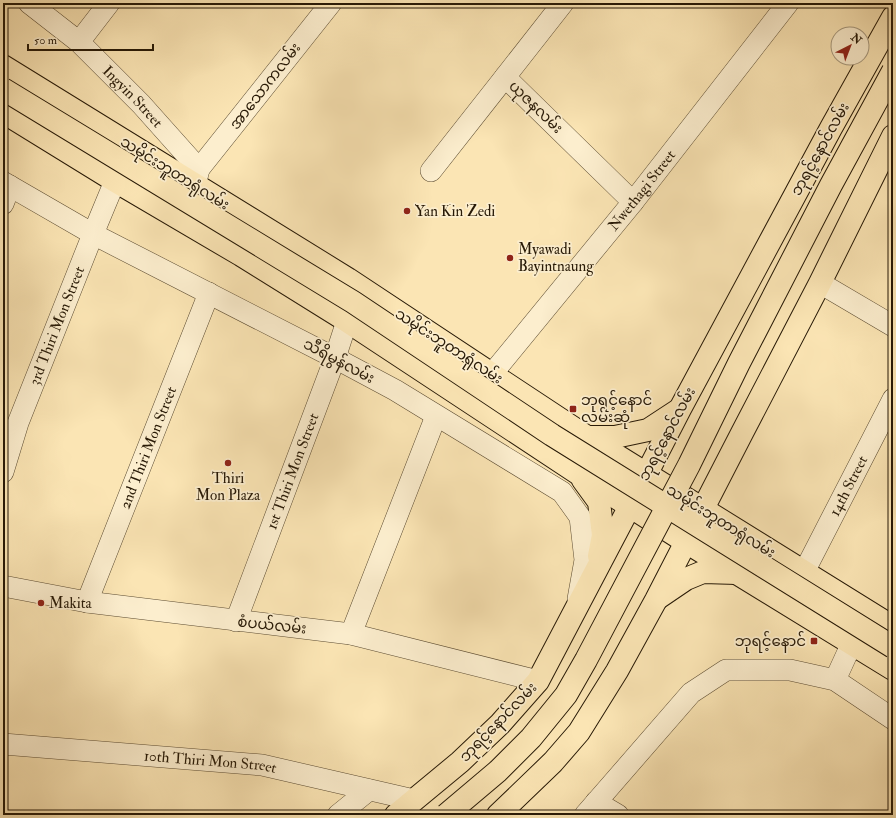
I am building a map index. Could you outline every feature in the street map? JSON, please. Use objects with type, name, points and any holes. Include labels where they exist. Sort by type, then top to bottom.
[{"type":"main road","name":"ဘုရင့်နောင်လမ်း","points":[[396,815],[460,762],[500,724],[538,681],[680,409],[827,135],[893,17]]},
{"type":"main road","name":"သမိုင်းဘူတာရုံလမ်း","points":[[3,66],[197,178],[587,437],[702,510],[893,627]]},
{"type":"main road","name":"ဘုရင့်နောင်လမ်း","points":[[446,815],[498,771],[531,738],[566,695],[689,465],[739,363],[831,185],[893,70]]},
{"type":"main road","points":[[3,89],[86,141],[353,302],[552,435],[893,647]]},
{"type":"main road","points":[[3,112],[115,181],[241,255],[347,321],[579,474],[686,542],[893,669]]},
{"type":"main road","points":[[498,815],[553,762],[579,732],[617,671],[656,600],[820,283],[893,136]]},
{"type":"main road","points":[[587,437],[615,437],[648,430],[680,409]]},
{"type":"main road","points":[[579,474],[599,502],[603,535],[596,569]]},
{"type":"main road","points":[[656,600],[686,579],[703,572],[737,573]]},
{"type":"street","name":"Ingyin Street","points":[[29,3],[78,42],[141,104],[197,178]]},
{"type":"street","points":[[78,42],[109,3]]},
{"type":"street","name":"အာသောကလမ်း","points":[[197,178],[331,3]]},
{"type":"street","name":"ယုဇနလမ်း","points":[[563,3],[505,77],[633,202]]},
{"type":"street","name":"Nwethagi Street","points":[[492,374],[633,202],[788,3]]},
{"type":"street","points":[[431,171],[505,77]]},
{"type":"street","name":"3rd Thiri Mon Street","points":[[3,472],[11,420],[115,181]]},
{"type":"street","name":"သီရိမွန်လမ်း","points":[[5,191],[93,234],[395,390],[562,492],[580,517],[585,560],[577,607]]},
{"type":"street","points":[[820,283],[893,326]]},
{"type":"street","name":"2nd Thiri Mon Street","points":[[88,602],[208,293]]},
{"type":"street","name":"1st Thiri Mon Street","points":[[236,621],[335,358],[347,321]]},
{"type":"street","name":"14th Street","points":[[804,572],[893,399]]},
{"type":"street","points":[[351,634],[436,416]]},
{"type":"street","name":"စံပယ်လမ်း","points":[[3,586],[88,602],[351,634],[538,681]]},
{"type":"street","points":[[836,680],[852,643]]},
{"type":"street","points":[[618,815],[591,808],[691,693],[726,670],[790,670],[836,680],[893,719]]},
{"type":"street","name":"10th Thiri Mon Street","points":[[3,744],[262,766],[414,800]]},
{"type":"street","points":[[338,815],[369,790]]},
{"type":"place","name":"Yan Kin Zedi","points":[[407,211]]},
{"type":"place","name":"Myawadi Bayintnaung","points":[[510,258]]},
{"type":"place","name":"ဘုရင့်နောင် လမ်းဆုံ","points":[[573,409]]},
{"type":"place","name":"Thiri Mon Plaza","points":[[228,463]]},
{"type":"place","name":"Makita","points":[[41,603]]},
{"type":"place","name":"ဘုရင့်နောင်","points":[[814,641]]}]
